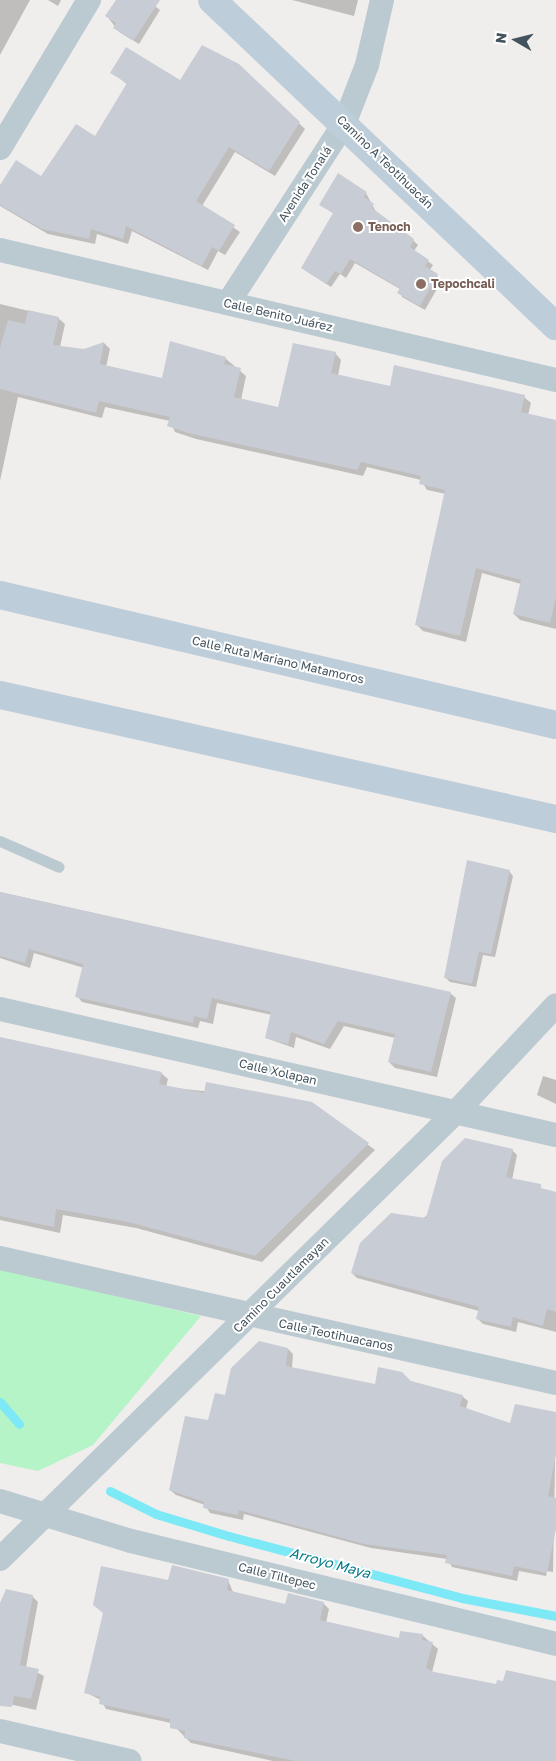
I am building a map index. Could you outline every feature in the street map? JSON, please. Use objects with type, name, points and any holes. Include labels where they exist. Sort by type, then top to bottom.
[{"type":"main road","name":"Camino A Teotihuacán","points":[[212,0],[556,326]]},
{"type":"main road","name":"Calle Ruta Mariano Matamoros","points":[[0,594],[556,725]]},
{"type":"main road","points":[[0,695],[556,819]]},
{"type":"street","points":[[0,148],[89,0]]},
{"type":"street","name":"Avenida Tonalá","points":[[228,303],[344,124],[367,65],[382,0]]},
{"type":"street","name":"Calle Benito Juárez","points":[[0,250],[556,380]]},
{"type":"street","name":"Camino Cuautlamayan","points":[[0,1559],[251,1316],[456,1112],[556,1005]]},
{"type":"street","name":"Calle Xolapan","points":[[0,1009],[556,1135]]},
{"type":"street","name":"Calle Teotihuacanos","points":[[0,1258],[251,1316],[556,1383]]},
{"type":"street","name":"Calle Tiltepec","points":[[0,1502],[46,1513],[131,1540],[556,1644]]},
{"type":"street","points":[[0,1731],[130,1761]]},
{"type":"lane","points":[[0,841],[59,867]]},
{"type":"green space","points":[[0,1269],[201,1316],[93,1445],[38,1471],[0,1463]]},
{"type":"building","points":[[116,0],[160,0],[134,40],[113,28],[116,23],[105,16]]},
{"type":"building","points":[[202,45],[239,64],[300,122],[269,171],[229,147],[196,201],[235,225],[219,251],[212,247],[202,266],[126,226],[123,239],[91,229],[89,239],[42,229],[0,205],[0,185],[16,160],[41,176],[76,124],[95,136],[127,83],[110,73],[126,47],[180,80]]},
{"type":"building","points":[[338,173],[367,192],[364,197],[374,204],[372,208],[414,239],[410,247],[429,260],[425,266],[438,274],[420,306],[397,293],[400,288],[350,259],[341,274],[335,271],[326,284],[301,268],[333,213],[319,205]]},
{"type":"building","points":[[28,310],[59,317],[53,345],[84,349],[104,342],[100,364],[162,378],[170,341],[226,357],[224,364],[241,368],[234,397],[278,407],[293,343],[336,352],[331,373],[390,386],[394,365],[525,395],[521,412],[556,420],[556,597],[550,623],[513,614],[521,580],[476,568],[460,636],[415,625],[445,490],[419,484],[421,476],[361,462],[357,470],[188,433],[167,426],[170,417],[99,401],[96,413],[0,389],[0,348],[8,320],[25,324]]},
{"type":"building","points":[[467,860],[510,870],[491,954],[479,952],[472,984],[444,978]]},
{"type":"building","points":[[0,892],[451,992],[431,1072],[388,1062],[395,1034],[338,1021],[324,1044],[291,1032],[288,1044],[265,1038],[271,1012],[212,998],[207,1019],[194,1016],[193,1023],[75,997],[83,964],[29,949],[25,963],[0,956]]},
{"type":"building","points":[[0,1037],[162,1072],[159,1084],[204,1093],[206,1082],[312,1102],[369,1143],[255,1256],[128,1222],[56,1209],[54,1227],[0,1216]]},
{"type":"building","points":[[465,1138],[513,1149],[506,1177],[541,1184],[541,1188],[556,1192],[556,1312],[547,1309],[543,1326],[513,1317],[511,1327],[476,1319],[479,1307],[351,1273],[360,1243],[391,1213],[426,1218],[442,1161]]},
{"type":"building","points":[[259,1341],[288,1348],[286,1366],[375,1384],[378,1367],[402,1372],[411,1381],[463,1395],[460,1406],[510,1423],[515,1404],[556,1412],[556,1454],[548,1496],[556,1498],[556,1529],[547,1573],[514,1566],[512,1576],[445,1563],[447,1555],[364,1544],[239,1510],[238,1515],[203,1508],[204,1502],[169,1490],[185,1416],[208,1420],[215,1393],[225,1395],[231,1368]]},
{"type":"building","points":[[172,1565],[229,1579],[227,1590],[285,1604],[288,1593],[324,1602],[320,1620],[399,1638],[400,1631],[423,1634],[422,1640],[433,1642],[426,1668],[434,1672],[496,1684],[497,1680],[503,1681],[506,1670],[556,1681],[556,1761],[296,1761],[184,1738],[185,1731],[170,1728],[170,1719],[99,1704],[100,1697],[84,1693],[103,1613],[93,1605],[101,1566],[168,1580]]},
{"type":"building","points":[[6,1589],[33,1595],[20,1665],[39,1669],[31,1699],[14,1696],[12,1707],[0,1706],[0,1603]]},
{"type":"waterway","name":"Arroyo Maya","points":[[0,1402],[19,1424]]},
{"type":"waterway","name":"Arroyo Maya","points":[[110,1491],[156,1514],[229,1536],[462,1598],[556,1616]]},
{"type":"place","name":"Tenoch","points":[[358,227]]},
{"type":"place","name":"Tepochcali","points":[[421,284]]}]
